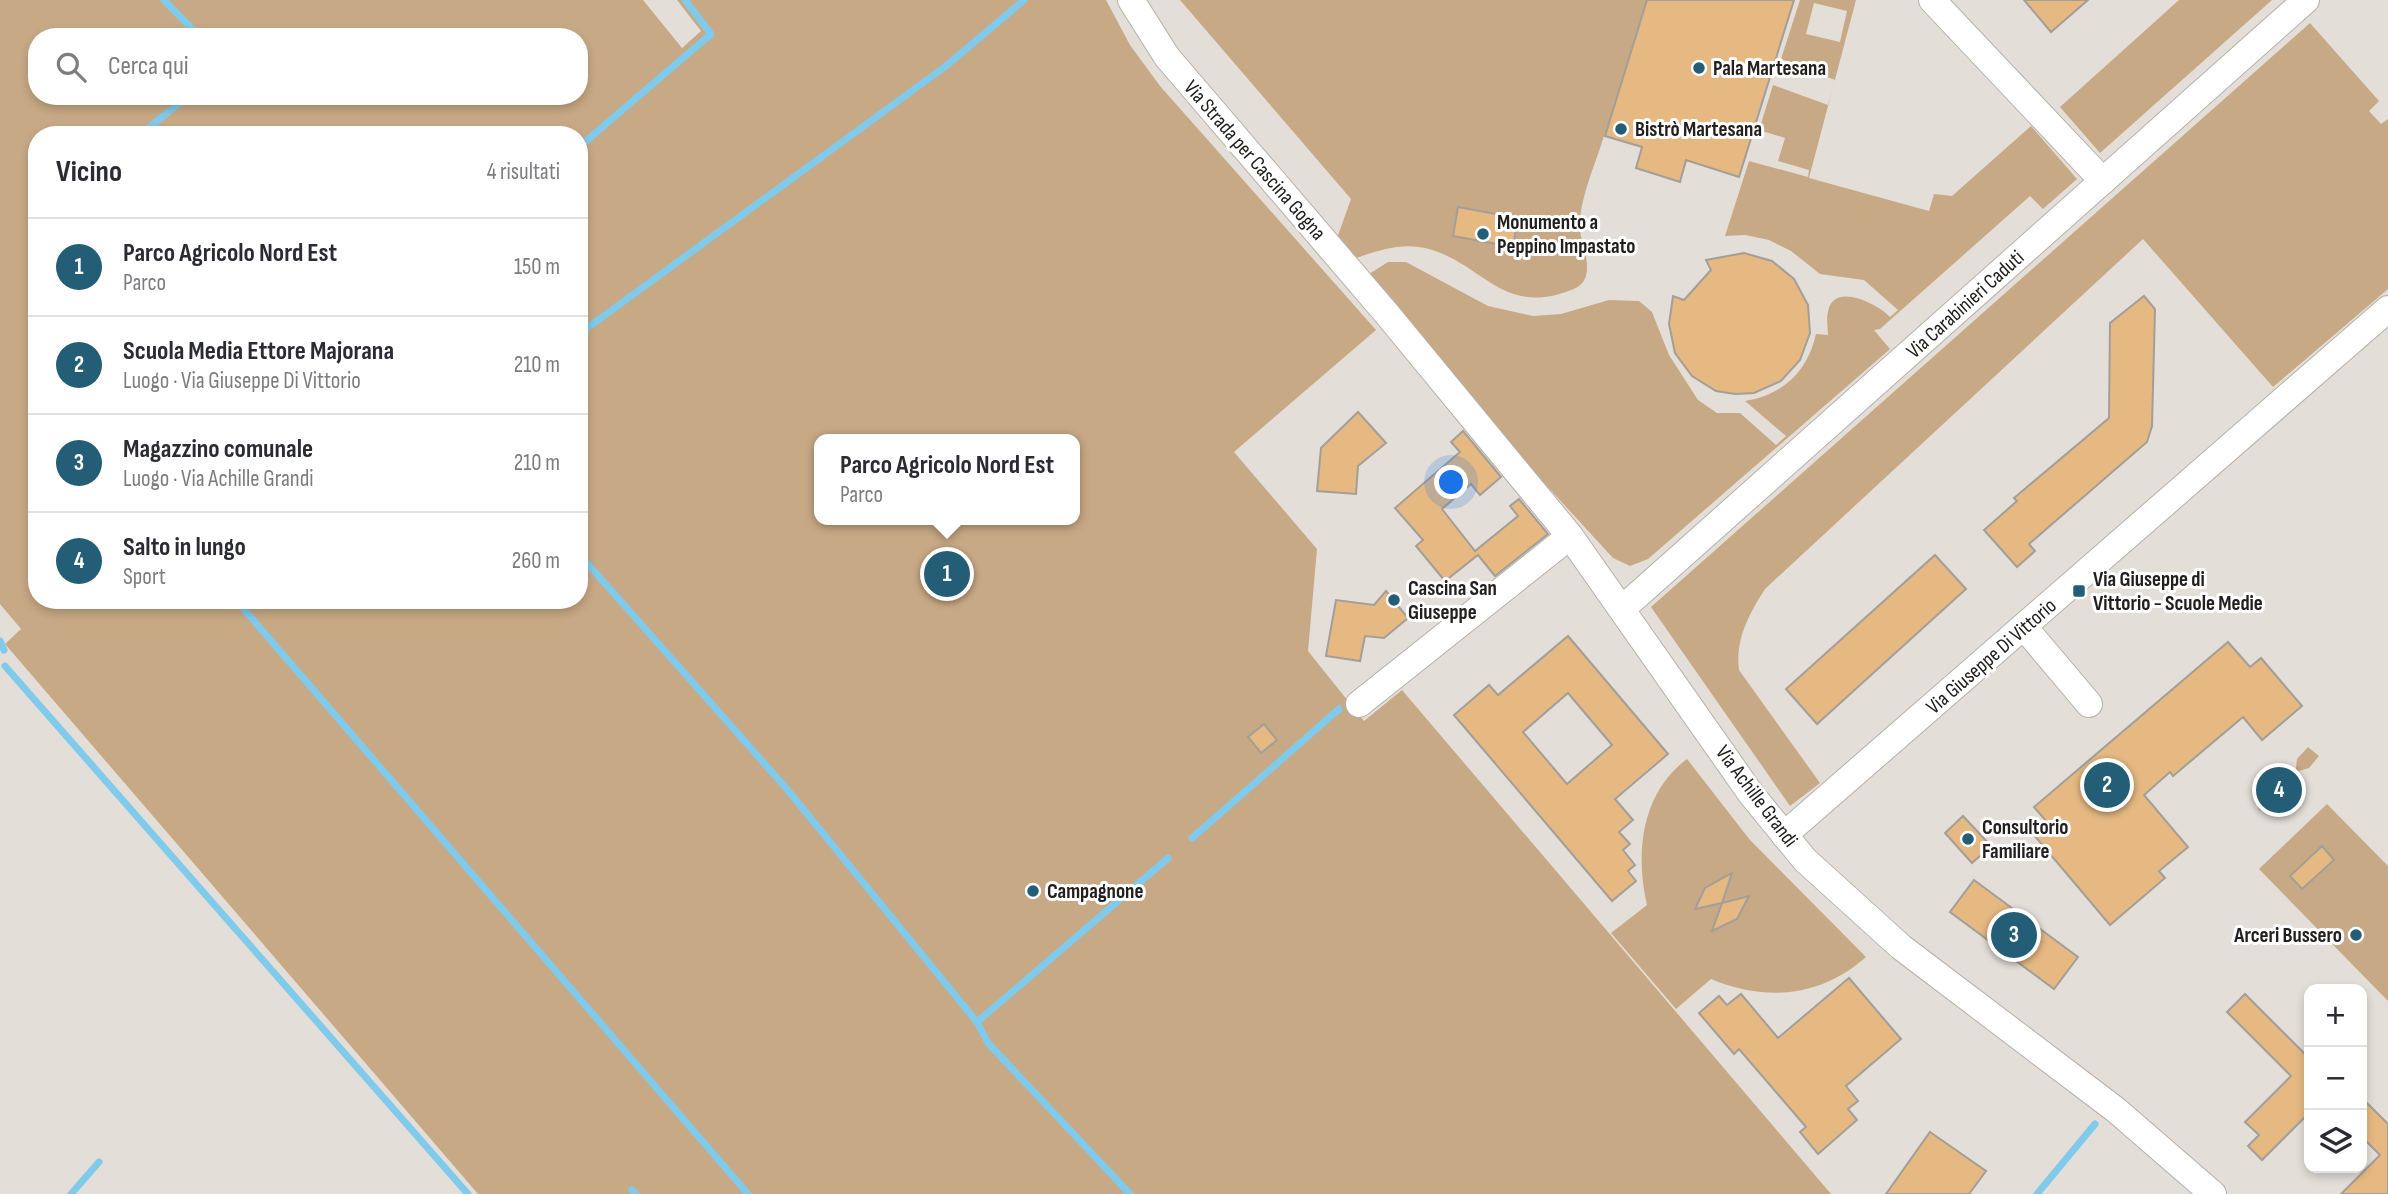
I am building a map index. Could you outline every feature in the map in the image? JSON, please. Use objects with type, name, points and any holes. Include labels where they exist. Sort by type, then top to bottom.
[{"type":"street","name":"Via Strada per Cascina Gogna","points":[[1131,0],[1167,57],[1387,314]]},
{"type":"street","points":[[1932,0],[2103,181]]},
{"type":"street","name":"Via Carabinieri Caduti","points":[[1623,608],[2306,0]]},
{"type":"street","name":"Via Giuseppe Di Vittorio","points":[[1784,835],[2388,310]]},
{"type":"street","name":"Via Achille Grandi","points":[[1387,314],[1570,536],[1751,794],[1784,835],[1837,891],[1901,947],[2116,1110],[2213,1194]]},
{"type":"street","points":[[1359,704],[1570,536]]},
{"type":"street","points":[[2024,627],[2089,704]]},
{"type":"shaded area","points":[[0,0],[643,0],[682,48],[701,31],[677,0],[1106,0],[1130,45],[1160,86],[1376,330],[1234,452],[1317,549],[1308,651],[1364,721],[1402,690],[1831,1194],[478,1194],[5,644],[21,629],[0,604]]},
{"type":"shaded area","points":[[1180,0],[1794,0],[1739,177],[1687,161],[1680,182],[1636,168],[1642,147],[1604,136],[1582,208],[1580,233],[1587,269],[1585,279],[1578,287],[1544,297],[1525,297],[1493,284],[1447,256],[1419,247],[1392,248],[1356,258],[1369,274],[1388,262],[1406,262],[1488,306],[1533,316],[1561,314],[1609,300],[1639,301],[1652,312],[1669,355],[1698,400],[1717,413],[1740,413],[1776,445],[1786,436],[1745,401],[1759,398],[1782,387],[1800,370],[1816,334],[1828,335],[1827,315],[1832,303],[1838,298],[1856,298],[1876,306],[1890,317],[1898,310],[1864,280],[1820,274],[1791,251],[1769,240],[1745,235],[1725,236],[1749,161],[1808,177],[1809,170],[1778,161],[1785,138],[1759,130],[1773,85],[1828,105],[1833,88],[1809,178],[1929,211],[1934,194],[1952,196],[2031,126],[2077,179],[2043,209],[2030,196],[1880,329],[1874,330],[1890,349],[1648,559],[1630,566],[1613,558],[1535,473],[1337,238],[1351,199]],"holes":[[[1458,208],[1518,218],[1513,247],[1453,236]]]},
{"type":"shaded area","points":[[1800,0],[1856,0],[1835,80],[1781,59]],"holes":[[[1814,3],[1847,11],[1840,42],[1806,34]]]},
{"type":"shaded area","points":[[2179,0],[2272,0],[2100,153],[2060,107]]},
{"type":"shaded area","points":[[2310,23],[2379,101],[2369,111],[2381,124],[2388,119],[2388,289],[2273,387],[2143,239],[1765,589],[1759,598],[1741,638],[1739,670],[1820,783],[1790,806],[1651,607]]},
{"type":"shaded area","points":[[2308,747],[2319,756],[2309,768],[2299,771],[2261,811],[2258,809],[2296,768],[2297,759]]},
{"type":"shaded area","points":[[1687,759],[1750,840],[1866,957],[1831,981],[1792,992],[1752,991],[1711,979],[1676,1009],[1611,933],[1647,905],[1642,865],[1645,826],[1660,789]]},
{"type":"shaded area","name":"Arceri Bussero","points":[[2327,804],[2388,866],[2388,1001],[2259,869]]},
{"type":"building","name":"Pala Martesana","points":[[1647,0],[1794,0],[1739,177],[1686,160],[1680,182],[1636,168],[1642,147],[1605,136]]},
{"type":"building","points":[[2024,0],[2088,0],[2051,32]]},
{"type":"building","points":[[1458,207],[1518,218],[1513,247],[1453,236]]},
{"type":"building","points":[[1744,253],[1772,261],[1794,279],[1808,305],[1810,333],[1800,360],[1781,381],[1754,393],[1735,394],[1716,391],[1692,376],[1675,353],[1669,324],[1673,296],[1684,300],[1711,270],[1706,260]]},
{"type":"building","points":[[2144,296],[2155,309],[2152,426],[2147,442],[2029,544],[2035,551],[2017,567],[1984,530],[2017,501],[2014,498],[2109,418],[2110,323]]},
{"type":"building","points":[[1358,412],[1386,443],[1358,466],[1356,494],[1317,491],[1321,448]]},
{"type":"building","points":[[1463,431],[1501,477],[1480,495],[1471,484],[1442,509],[1475,551],[1518,516],[1510,506],[1519,499],[1548,534],[1495,576],[1478,555],[1445,581],[1416,546],[1423,540],[1395,508],[1460,452],[1451,442]]},
{"type":"building","points":[[1935,555],[1966,589],[1817,724],[1786,689]]},
{"type":"building","points":[[1386,591],[1408,618],[1384,638],[1365,636],[1360,661],[1326,656],[1336,600],[1374,605]]},
{"type":"building","points":[[1568,636],[1668,754],[1615,799],[1633,820],[1619,832],[1630,844],[1623,850],[1635,865],[1628,871],[1636,881],[1612,901],[1454,715],[1489,685],[1498,695]],"holes":[[[1568,693],[1612,745],[1567,784],[1523,732]]]},
{"type":"building","points":[[2228,642],[2250,667],[2261,658],[2302,706],[2262,740],[2243,717],[2173,776],[2170,772],[2144,795],[2188,847],[2159,871],[2165,878],[2110,925],[2033,834],[2047,822],[2034,807]]},
{"type":"building","points":[[1264,724],[1277,740],[1261,753],[1248,737]]},
{"type":"building","name":"Consultorio Familiare","points":[[1963,816],[1991,846],[1972,863],[1945,833]]},
{"type":"building","points":[[2322,846],[2334,860],[2302,889],[2290,876]]},
{"type":"building","points":[[1732,873],[1722,903],[1695,909],[1705,888]]},
{"type":"building","points":[[1974,880],[2078,957],[2054,989],[1950,912]]},
{"type":"building","points":[[1749,896],[1737,919],[1712,931],[1722,903]]},
{"type":"building","points":[[1849,978],[1901,1039],[1846,1086],[1858,1101],[1848,1109],[1857,1120],[1818,1154],[1800,1132],[1806,1127],[1739,1049],[1734,1054],[1699,1013],[1719,996],[1727,1005],[1741,994],[1778,1038]]},
{"type":"building","points":[[2245,994],[2304,1053],[2304,1118],[2262,1160],[2248,1146],[2259,1135],[2245,1122],[2291,1076],[2227,1012]]},
{"type":"building","points":[[2367,1103],[2388,1124],[2388,1194],[2341,1194],[2362,1173],[2367,1173],[2367,1168],[2380,1155],[2367,1142]]},
{"type":"building","points":[[1930,1132],[1986,1171],[1969,1194],[1886,1194]]},
{"type":"waterway","points":[[164,0],[191,28]]},
{"type":"waterway","points":[[588,139],[711,34],[685,0]]},
{"type":"waterway","points":[[588,327],[946,66],[1024,0]]},
{"type":"waterway","points":[[151,126],[177,105]]},
{"type":"waterway","points":[[588,564],[786,788],[977,1022],[988,1043],[1130,1194]]},
{"type":"waterway","points":[[244,609],[748,1194]]},
{"type":"waterway","points":[[0,641],[4,650]]},
{"type":"waterway","points":[[5,666],[468,1194]]},
{"type":"waterway","points":[[1192,838],[1339,709]]},
{"type":"waterway","points":[[977,1022],[1168,858]]},
{"type":"waterway","points":[[2037,1194],[2095,1124]]},
{"type":"waterway","points":[[71,1194],[99,1162]]},
{"type":"waterway","points":[[632,1190],[636,1194]]},
{"type":"place","name":"Pala Martesana","points":[[1699,68]]},
{"type":"place","name":"Bistrò Martesana","points":[[1621,129]]},
{"type":"place","name":"Monumento a Peppino Impastato","points":[[1483,234]]},
{"type":"place","name":"Parco Agricolo Nord Est","points":[[947,574]]},
{"type":"place","name":"Via Giuseppe di Vittorio - Scuole Medie","points":[[2079,591]]},
{"type":"place","name":"Cascina San Giuseppe","points":[[1394,600]]},
{"type":"place","name":"Scuola Media Ettore Majorana","points":[[2107,785]]},
{"type":"place","name":"Salto in lungo","points":[[2279,790]]},
{"type":"place","name":"Consultorio Familiare","points":[[1968,839]]},
{"type":"place","name":"Campagnone","points":[[1033,891]]},
{"type":"place","name":"Magazzino comunale","points":[[2014,935]]},
{"type":"place","name":"Arceri Bussero","points":[[2356,935]]}]
